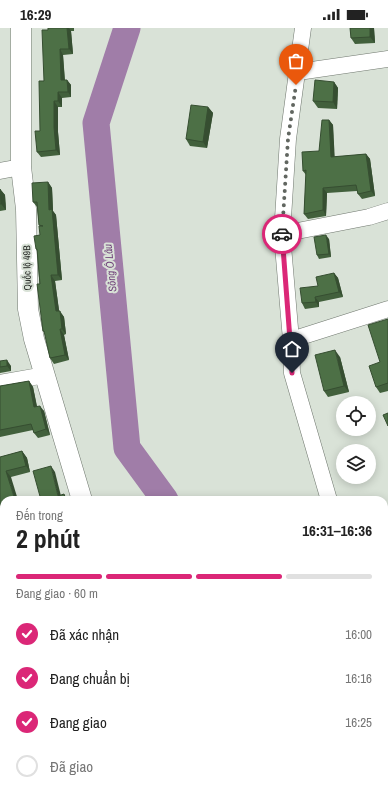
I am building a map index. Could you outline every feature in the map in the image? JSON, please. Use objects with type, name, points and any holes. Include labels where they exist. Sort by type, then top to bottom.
[{"type":"main road","name":"Quốc lộ 49B","points":[[21,28],[22,167],[26,209],[28,309],[34,339],[81,496]]},
{"type":"street","points":[[303,28],[288,139],[282,234],[292,373],[328,496]]},
{"type":"street","points":[[298,72],[388,59]]},
{"type":"street","points":[[0,171],[22,167]]},
{"type":"street","points":[[282,234],[388,212]]},
{"type":"street","points":[[290,340],[388,309]]},
{"type":"street","points":[[0,383],[45,375]]},
{"type":"building","points":[[48,28],[67,28],[69,49],[60,49],[61,80],[67,80],[68,92],[58,92],[58,101],[54,101],[56,150],[37,152],[35,131],[40,131],[39,81],[44,81],[42,30],[48,30]]},
{"type":"building","points":[[350,28],[370,28],[370,37],[351,38]]},
{"type":"building","points":[[315,80],[334,82],[333,102],[313,101]]},
{"type":"building","points":[[191,105],[208,107],[203,142],[186,139]]},
{"type":"building","points":[[322,120],[329,120],[331,157],[366,154],[371,191],[358,194],[356,185],[323,188],[323,210],[304,214],[306,170],[303,171],[302,152],[319,151]]},
{"type":"building","points":[[48,182],[49,210],[52,209],[58,275],[51,275],[56,311],[60,311],[62,329],[60,329],[65,355],[50,358],[43,331],[37,284],[40,284],[37,249],[34,236],[40,235],[39,226],[43,226],[39,225],[37,202],[33,202],[32,183]]},
{"type":"building","points":[[326,235],[329,254],[317,255],[314,237]]},
{"type":"building","points":[[334,273],[339,292],[315,297],[316,302],[302,303],[300,288],[318,286],[316,277]]},
{"type":"building","points":[[388,319],[388,383],[376,387],[369,366],[380,362],[368,325]]},
{"type":"building","points":[[335,350],[344,386],[324,391],[315,355]]},
{"type":"building","points":[[7,360],[7,366],[0,367],[0,361]]},
{"type":"building","points":[[29,381],[34,407],[40,406],[46,429],[34,433],[31,424],[0,430],[0,386]]},
{"type":"building","points":[[388,413],[388,426],[383,415]]},
{"type":"building","points":[[22,451],[26,466],[6,471],[14,496],[0,496],[0,457]]},
{"type":"building","points":[[51,466],[58,496],[40,496],[33,471]]},
{"type":"waterway","name":"Sông Ô Lâu","points":[[127,28],[96,123],[127,448],[162,496]]},
{"type":"way so far","points":[[282,234],[288,139],[296,85]]},
{"type":"route","points":[[282,234],[292,373]]}]
